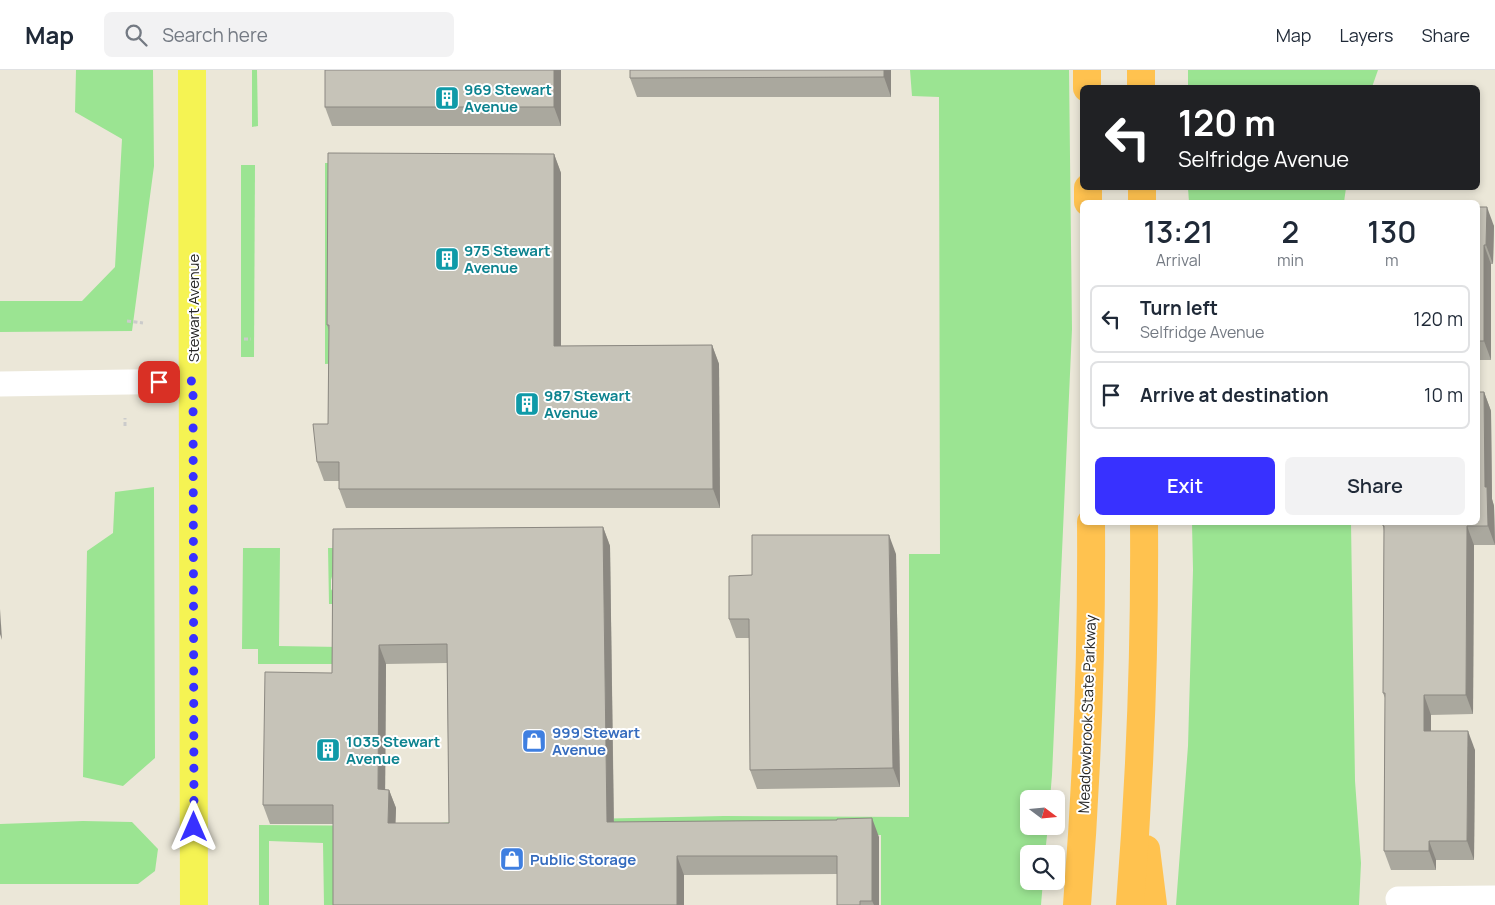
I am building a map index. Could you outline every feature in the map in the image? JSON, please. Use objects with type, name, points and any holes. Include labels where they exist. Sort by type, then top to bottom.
[{"type":"highway","points":[[1087,70],[1087,85]]},
{"type":"highway","points":[[1141,70],[1141,85]]},
{"type":"highway","name":"Meadowbrook State Parkway","points":[[1077,905],[1087,758],[1091,525]]},
{"type":"highway","points":[[1130,905],[1138,791],[1144,604],[1144,525]]},
{"type":"highway","points":[[1138,791],[1153,905]]},
{"type":"main road","name":"Stewart Avenue","points":[[192,70],[194,905]]},
{"type":"street","points":[[0,384],[193,381]]},
{"type":"street","points":[[1398,899],[1495,898]]},
{"type":"path","points":[[127,321],[143,322]]},
{"type":"path","points":[[244,339],[251,339]]},
{"type":"path","points":[[125,418],[125,426]]},
{"type":"green space","points":[[76,70],[153,70],[154,166],[132,331],[0,332],[0,301],[82,301],[115,267],[122,139],[75,112]]},
{"type":"green space","points":[[252,70],[257,70],[258,126],[252,127]]},
{"type":"green space","points":[[910,70],[1069,70],[1072,329],[1052,775],[1051,790],[1020,790],[1020,835],[1047,835],[1046,845],[1020,845],[1020,890],[1042,890],[1041,905],[881,905],[881,835],[396,834],[340,905],[324,905],[323,843],[269,841],[269,905],[259,905],[259,825],[396,826],[456,822],[724,816],[909,817],[909,554],[940,554],[939,97],[912,96]]},
{"type":"green space","points":[[1188,70],[1378,70],[1373,85],[1188,85]]},
{"type":"green space","points":[[325,163],[334,163],[379,361],[325,364]]},
{"type":"green space","points":[[241,165],[255,165],[254,357],[241,357]]},
{"type":"green space","points":[[1188,190],[1346,190],[1344,200],[1189,200]]},
{"type":"green space","points":[[154,487],[155,758],[123,786],[83,777],[87,551],[113,533],[115,492]]},
{"type":"green space","points":[[1192,525],[1351,525],[1355,781],[1361,863],[1359,905],[1176,905],[1188,746],[1193,570]]},
{"type":"green space","points":[[243,548],[280,548],[279,646],[340,647],[340,664],[258,664],[258,649],[242,649]]},
{"type":"green space","points":[[328,548],[340,548],[331,580],[331,589],[340,604],[329,604]]},
{"type":"green space","points":[[83,821],[132,822],[158,849],[155,871],[138,884],[0,884],[0,824]]},
{"type":"building","name":"969 Stewart Avenue","points":[[325,70],[554,70],[554,107],[325,107]]},
{"type":"building","points":[[630,70],[884,70],[884,77],[630,78]]},
{"type":"building","points":[[328,153],[554,154],[554,346],[712,345],[713,489],[339,489],[339,462],[317,462],[313,424],[328,424]]},
{"type":"building","points":[[1480,207],[1487,207],[1486,245],[1484,245],[1484,341],[1480,341]]},
{"type":"building","points":[[1480,392],[1484,392],[1485,487],[1487,487],[1488,526],[1467,526],[1466,695],[1424,695],[1424,731],[1468,731],[1467,841],[1429,841],[1429,851],[1384,851],[1383,526],[1480,525]]},
{"type":"building","points":[[603,527],[607,822],[872,818],[872,901],[860,901],[860,905],[837,905],[837,856],[677,856],[677,905],[333,905],[333,805],[263,805],[265,672],[332,673],[333,529]],"holes":[[[447,644],[449,823],[388,823],[389,790],[378,789],[379,645]]]},
{"type":"building","points":[[752,535],[889,535],[893,768],[750,770],[749,619],[729,619],[729,576],[752,575]]},
{"type":"place","name":"969 Stewart Avenue","points":[[447,98]]},
{"type":"place","name":"975 Stewart Avenue","points":[[447,259]]},
{"type":"place","name":"987 Stewart Avenue","points":[[527,404]]},
{"type":"place","name":"999 Stewart Avenue","points":[[534,741]]},
{"type":"place","name":"1035 Stewart Avenue","points":[[328,750]]},
{"type":"place","name":"Public Storage","points":[[512,859]]},
{"type":"route","points":[[159,382],[193,381],[194,827]]}]
